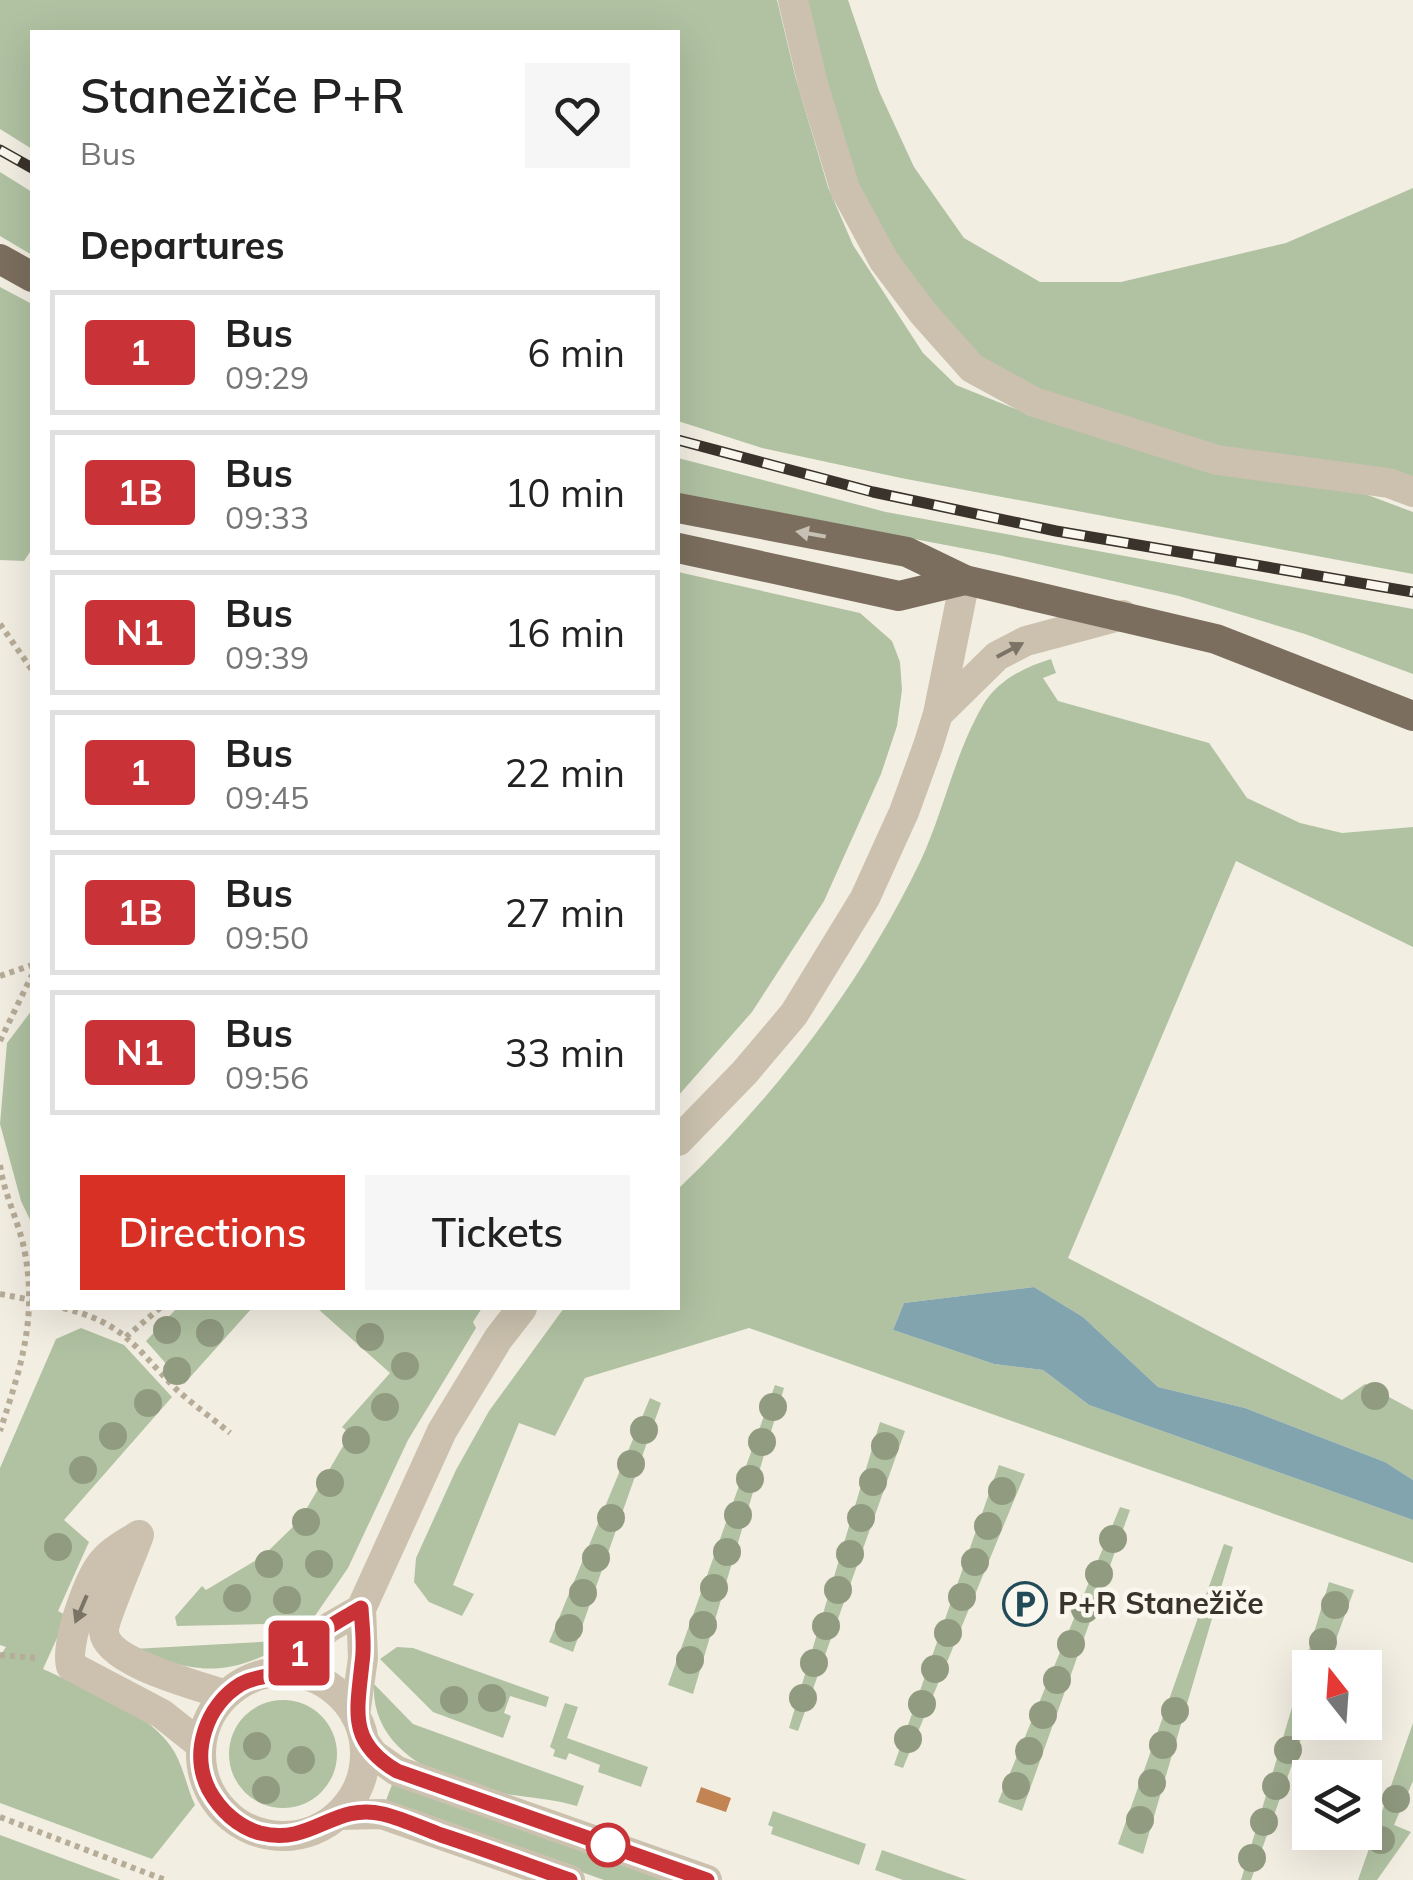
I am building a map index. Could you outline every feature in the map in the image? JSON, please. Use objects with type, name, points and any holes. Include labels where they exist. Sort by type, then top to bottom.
[{"type":"main road","points":[[0,260],[30,276]]},
{"type":"main road","points":[[680,508],[908,552],[965,580],[1216,639],[1413,716]]},
{"type":"main road","points":[[680,548],[899,596],[965,580]]},
{"type":"street","points":[[793,0],[845,189],[884,261],[922,313],[972,368],[1034,402],[1217,460],[1389,483],[1413,492]]},
{"type":"street","points":[[680,1139],[794,1014],[865,898],[904,812],[938,714],[965,580]]},
{"type":"street","points":[[938,714],[996,656],[1026,641],[1123,615]]},
{"type":"street","points":[[520,1310],[442,1432],[361,1608],[363,1658],[359,1728],[360,1782],[352,1800],[319,1828],[299,1835],[255,1832],[236,1822],[214,1797],[202,1767],[201,1745],[206,1726],[226,1695],[242,1684],[279,1673],[297,1674],[331,1688],[359,1728],[373,1754],[397,1771],[706,1880]]},
{"type":"street","points":[[201,1745],[162,1714],[71,1666],[68,1654],[74,1626],[102,1560],[139,1535],[106,1616],[104,1633],[110,1648],[142,1665],[226,1695]]},
{"type":"street","points":[[279,1673],[318,1635],[361,1608]]},
{"type":"street","points":[[338,1815],[382,1814],[570,1880]]},
{"type":"path","points":[[0,624],[30,667]]},
{"type":"path","points":[[0,976],[30,965]]},
{"type":"path","points":[[0,1041],[30,979]]},
{"type":"path","points":[[0,1165],[24,1249],[30,1292]]},
{"type":"path","points":[[0,1294],[30,1299]]},
{"type":"path","points":[[0,1431],[25,1356],[30,1308]]},
{"type":"path","points":[[71,1310],[116,1326],[178,1390],[230,1433]]},
{"type":"path","points":[[126,1337],[158,1310]]},
{"type":"path","points":[[0,1817],[165,1880]]},
{"type":"green space","points":[[0,0],[777,0],[828,187],[853,245],[923,353],[956,385],[1013,408],[1249,477],[1357,491],[1413,512],[1413,574],[901,478],[762,448],[680,422],[680,30],[30,30],[30,148],[0,129]]},
{"type":"green space","points":[[803,0],[848,0],[879,91],[914,167],[964,238],[1040,282],[1121,282],[1286,243],[1413,188],[1413,483],[1213,452],[1063,404],[980,357],[897,266],[856,192]]},
{"type":"green space","points":[[0,172],[30,191],[30,254],[0,236]]},
{"type":"green space","points":[[0,287],[30,303],[30,552],[24,561],[0,560]]},
{"type":"green space","points":[[680,459],[886,512],[1413,609],[1413,674],[1305,634],[1179,596],[998,555],[680,494]]},
{"type":"green space","points":[[680,572],[860,613],[892,641],[900,662],[902,690],[897,726],[881,774],[824,901],[752,1012],[680,1094]]},
{"type":"green space","points":[[1051,659],[1056,673],[1043,678],[1058,701],[1209,743],[1247,798],[1300,823],[1342,833],[1413,827],[1413,947],[1236,861],[1068,1258],[1342,1400],[1365,1384],[1413,1410],[1413,1480],[1385,1462],[1245,1408],[1158,1387],[1083,1317],[1034,1287],[904,1303],[893,1330],[994,1364],[1043,1370],[1089,1405],[1413,1520],[1413,1563],[749,1328],[585,1378],[555,1436],[519,1423],[453,1585],[474,1594],[462,1616],[429,1602],[414,1582],[416,1558],[456,1470],[489,1411],[563,1310],[680,1310],[680,1187],[750,1115],[844,994],[921,860],[983,705],[996,688]]},
{"type":"green space","points":[[30,1013],[30,1220],[0,1124],[7,1043]]},
{"type":"green space","points":[[175,1310],[250,1310],[184,1384],[146,1341]]},
{"type":"green space","points":[[319,1310],[481,1310],[473,1322],[476,1328],[408,1440],[348,1568],[310,1623],[177,1626],[175,1617],[202,1586],[206,1590],[263,1556],[300,1520],[350,1434],[342,1427],[390,1373]]},
{"type":"green space","points":[[81,1328],[124,1345],[172,1397],[64,1520],[89,1542],[58,1611],[67,1616],[43,1669],[134,1713],[165,1738],[175,1753],[195,1805],[152,1859],[0,1803],[0,1656],[6,1647],[0,1645],[0,1468],[56,1339]]},
{"type":"green space","points":[[775,1385],[784,1388],[693,1694],[668,1685]]},
{"type":"green space","points":[[650,1398],[661,1403],[573,1652],[549,1642]]},
{"type":"green space","points":[[880,1422],[905,1431],[798,1731],[789,1728]]},
{"type":"green space","points":[[999,1465],[1025,1474],[903,1768],[894,1765]]},
{"type":"green space","points":[[1120,1507],[1130,1510],[1022,1811],[998,1802]]},
{"type":"green space","points":[[1224,1544],[1233,1547],[1143,1854],[1118,1844]]},
{"type":"green space","points":[[1329,1582],[1354,1590],[1332,1650],[1309,1650]]},
{"type":"green space","points":[[295,1640],[251,1661],[215,1668],[178,1664],[133,1649]]},
{"type":"green space","points":[[397,1647],[413,1648],[549,1697],[546,1707],[510,1696],[504,1713],[511,1716],[503,1738],[433,1712],[380,1659]]},
{"type":"green space","points":[[374,1684],[413,1724],[584,1786],[577,1806],[484,1790],[417,1762],[385,1729],[376,1708]]},
{"type":"green space","points":[[283,1700],[304,1704],[321,1716],[333,1733],[337,1754],[333,1775],[321,1792],[304,1804],[283,1808],[262,1804],[245,1792],[233,1775],[229,1754],[233,1733],[245,1716],[262,1704]]},
{"type":"green space","points":[[565,1703],[578,1707],[567,1738],[648,1767],[641,1787],[598,1772],[600,1765],[569,1753],[566,1760],[553,1756],[555,1750],[550,1747]]},
{"type":"green space","points":[[1292,1707],[1292,1740],[1301,1740],[1251,1880],[1241,1880]]},
{"type":"green space","points":[[1413,1723],[1413,1781],[1394,1825],[1411,1832],[1377,1880],[1358,1880],[1369,1850],[1382,1850],[1382,1811]]},
{"type":"green space","points":[[393,1782],[670,1880],[604,1880],[385,1803]]},
{"type":"green space","points":[[773,1811],[866,1844],[859,1865],[771,1834],[773,1827],[768,1825]]},
{"type":"green space","points":[[0,1835],[121,1880],[0,1880]]},
{"type":"green space","points":[[882,1850],[967,1880],[903,1880],[875,1870]]},
{"type":"water","points":[[1034,1287],[1083,1317],[1158,1387],[1245,1408],[1385,1462],[1413,1480],[1413,1520],[1089,1405],[1043,1370],[994,1364],[893,1330],[904,1303]]},
{"type":"building","points":[[701,1787],[731,1798],[726,1812],[696,1802]]},
{"type":"railway","points":[[0,150],[30,167]]},
{"type":"railway","points":[[680,441],[873,492],[1056,531],[1413,592]]},
{"type":"bus line","name":"1","points":[[570,1880],[382,1814],[338,1815],[299,1835],[255,1832],[236,1822],[208,1788],[201,1745],[206,1726],[226,1695],[260,1676],[279,1673],[318,1635],[361,1608],[363,1658],[355,1715],[364,1741],[384,1763],[397,1771],[707,1880]]},
{"type":"place","name":"P+R Stanežiče","points":[[1025,1604]]}]
